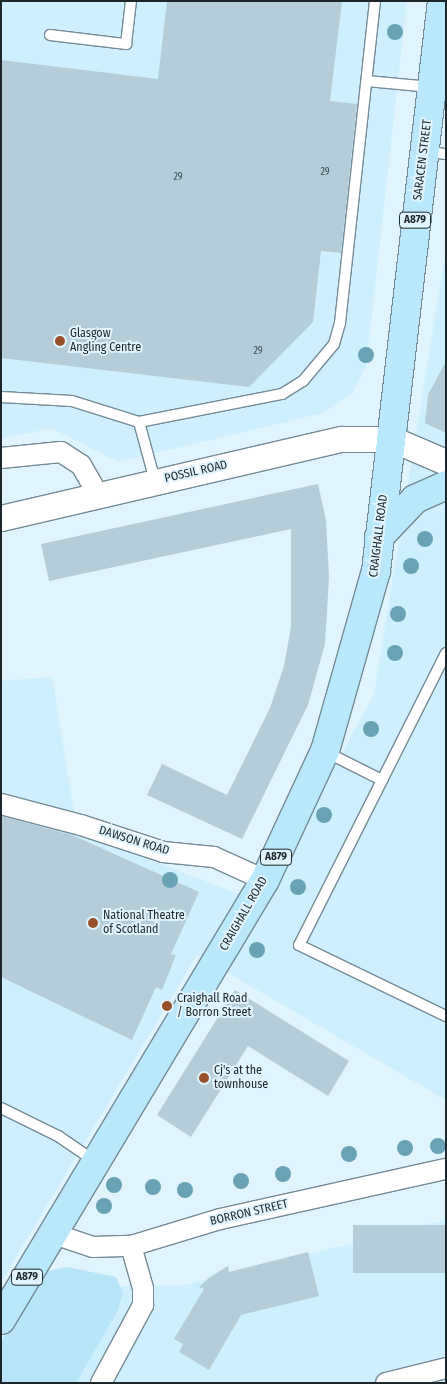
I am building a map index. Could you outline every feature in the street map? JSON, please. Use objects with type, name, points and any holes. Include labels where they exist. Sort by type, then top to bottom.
[{"type":"main road","name":"SARACEN STREET","points":[[392,439],[434,152],[433,87],[442,1]]},
{"type":"main road","name":"CRAIGHALL ROAD","points":[[1,1320],[98,1163],[265,880],[325,751],[370,600],[392,439]]},
{"type":"main road","points":[[380,537],[415,499],[446,485]]},
{"type":"street","name":"POSSIL ROAD","points":[[1,518],[341,439],[392,439]]},
{"type":"street","points":[[392,439],[446,462]]},
{"type":"street","points":[[1,458],[61,452],[82,465],[98,495]]},
{"type":"street","name":"DAWSON ROAD","points":[[1,804],[81,825],[163,852],[214,857],[265,880]]},
{"type":"street","name":"BORRON STREET","points":[[54,1234],[93,1247],[130,1246],[220,1219],[446,1169]]},
{"type":"street","points":[[101,1383],[143,1305],[141,1279],[130,1246]]},
{"type":"street","points":[[386,1383],[446,1368]]},
{"type":"lane","points":[[50,35],[126,44],[131,1]]},
{"type":"lane","points":[[1,397],[72,401],[140,422],[282,394],[303,381],[329,350],[340,323],[375,1]]},
{"type":"lane","points":[[367,81],[433,87]]},
{"type":"lane","points":[[140,422],[154,481]]},
{"type":"lane","points":[[446,653],[299,945],[446,1016]]},
{"type":"lane","points":[[325,751],[382,780]]},
{"type":"lane","points":[[1,1108],[58,1136],[98,1163]]},
{"type":"shaded area","points":[[1,1],[407,1],[366,366],[352,394],[323,413],[118,462],[51,428],[1,439]]},
{"type":"shaded area","points":[[446,249],[446,1100],[197,955],[1,1282],[1,681],[52,677],[77,831],[261,903],[374,694]]},
{"type":"shaded area","points":[[446,1220],[446,1383],[7,1383],[59,1288],[184,1285]]},
{"type":"shaded area","points":[[67,1267],[116,1277],[123,1293],[117,1312],[76,1383],[1,1383],[1,1341],[37,1281],[48,1271]]},
{"type":"building","points":[[167,1],[342,1],[330,101],[357,104],[341,253],[321,251],[313,322],[249,387],[1,358],[1,60],[158,79]]},
{"type":"building","points":[[446,361],[446,433],[425,423],[428,395]]},
{"type":"building","points":[[318,484],[326,520],[329,577],[325,644],[308,705],[242,839],[147,795],[162,764],[227,795],[270,708],[284,666],[291,627],[291,529],[49,581],[41,544]]},
{"type":"building","name":"National Theatre of Scotland","points":[[1,816],[72,835],[199,892],[171,954],[176,955],[162,990],[156,987],[132,1040],[1,977]]},
{"type":"building","name":"Cj's at the townhouse","points":[[235,990],[349,1061],[328,1096],[248,1046],[191,1137],[157,1115]]},
{"type":"building","points":[[353,1225],[446,1225],[446,1273],[353,1273]]},
{"type":"building","points":[[308,1252],[319,1296],[241,1315],[209,1370],[179,1352],[183,1344],[174,1339],[204,1289],[199,1287],[210,1277],[228,1266],[229,1272]]},
{"type":"place","name":"Glasgow Angling Centre","points":[[60,341]]},
{"type":"place","name":"National Theatre of Scotland","points":[[93,923]]},
{"type":"place","name":"Craighall Road / Borron Street","points":[[167,1006]]},
{"type":"place","name":"Cj's at the townhouse","points":[[204,1078]]}]
